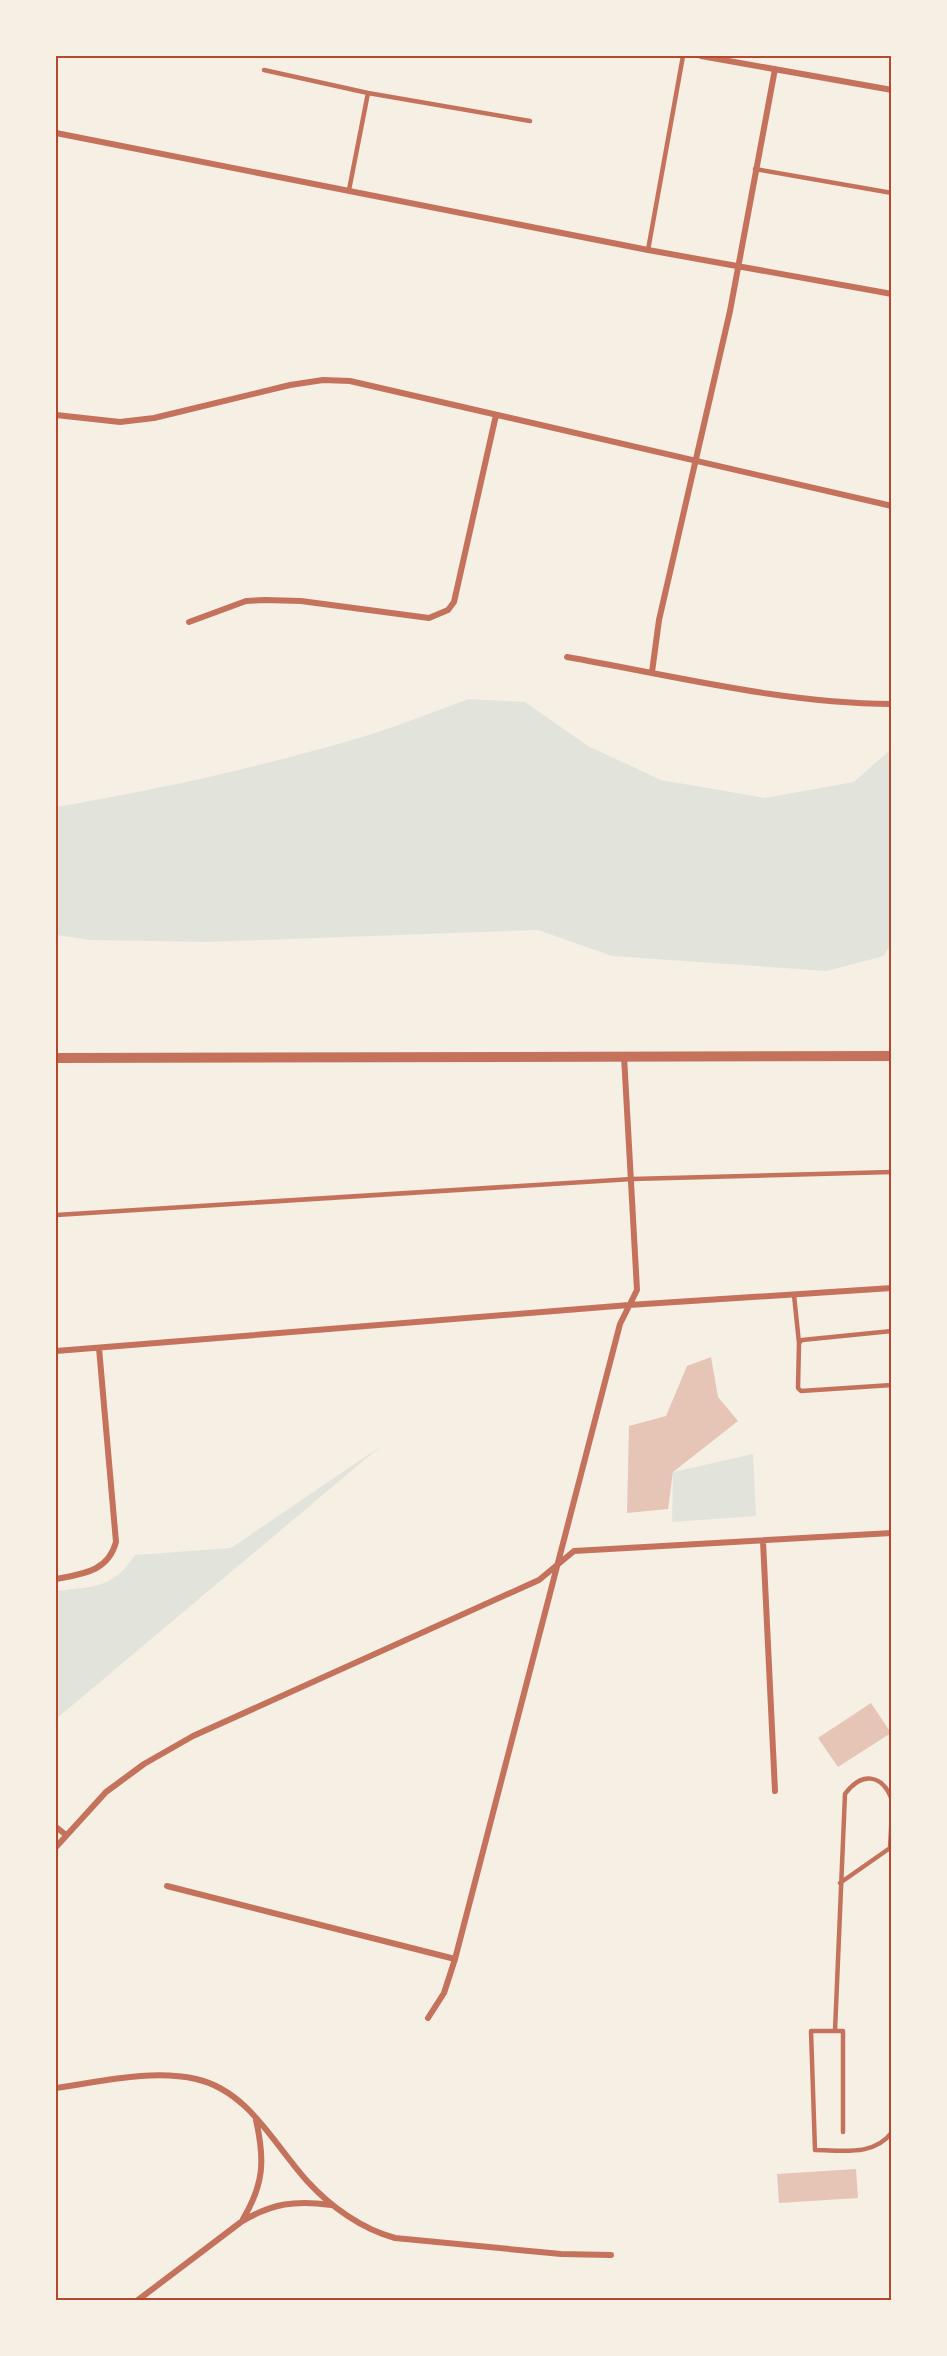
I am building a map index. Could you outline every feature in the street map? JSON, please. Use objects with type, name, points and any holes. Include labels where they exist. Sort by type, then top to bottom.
[{"type":"street","points":[[701,56],[891,90]]},
{"type":"street","points":[[651,672],[659,620],[730,311],[775,69]]},
{"type":"street","points":[[56,133],[648,250],[891,294]]},
{"type":"street","points":[[56,415],[120,422],[154,418],[290,385],[323,380],[350,381],[891,506]]},
{"type":"street","points":[[189,622],[246,601],[265,600],[301,601],[429,618],[448,610],[454,602],[496,415]]},
{"type":"street","points":[[567,657],[785,698],[891,704]]},
{"type":"street","points":[[428,2018],[444,1993],[454,1959],[620,1324],[637,1290],[638,1271],[624,1056]]},
{"type":"street","points":[[56,1058],[891,1056]]},
{"type":"street","points":[[56,1351],[629,1305],[891,1288]]},
{"type":"street","points":[[56,1579],[88,1573],[101,1567],[109,1560],[117,1542],[99,1348]]},
{"type":"street","points":[[56,1847],[106,1792],[144,1764],[183,1742],[539,1580],[574,1551],[891,1533]]},
{"type":"street","points":[[763,1541],[775,1791]]},
{"type":"street","points":[[56,1827],[66,1835]]},
{"type":"street","points":[[167,1886],[454,1959]]},
{"type":"street","points":[[56,2088],[129,2078],[173,2076],[197,2079],[216,2085],[230,2093],[255,2117],[308,2182],[332,2205],[380,2234],[395,2238],[561,2254],[611,2255]]},
{"type":"street","points":[[241,2222],[256,2196],[263,2164],[262,2147],[255,2117]]},
{"type":"street","points":[[138,2301],[241,2222],[259,2211],[304,2201],[332,2205]]},
{"type":"lane","points":[[648,250],[682,56]]},
{"type":"lane","points":[[264,70],[368,93],[530,121]]},
{"type":"lane","points":[[349,190],[368,93]]},
{"type":"lane","points":[[755,169],[891,193]]},
{"type":"lane","points":[[56,1215],[632,1179],[891,1172]]},
{"type":"lane","points":[[794,1294],[799,1343],[798,1388],[801,1390],[891,1385]]},
{"type":"lane","points":[[799,1343],[802,1340],[891,1331]]},
{"type":"lane","points":[[835,2031],[845,1794],[860,1779],[870,1778],[880,1781],[888,1788],[891,1800]]},
{"type":"lane","points":[[840,1883],[890,1848],[891,1811]]},
{"type":"lane","points":[[843,2132],[843,2031],[812,2031],[815,2150],[857,2150],[878,2146],[891,2132]]},
{"type":"shaded area","points":[[469,699],[525,702],[588,746],[661,780],[765,798],[854,782],[891,749],[891,943],[884,956],[827,971],[612,956],[538,930],[206,942],[90,940],[56,935],[56,807],[248,768],[375,733]]},
{"type":"shaded area","points":[[381,1446],[56,1719],[56,1591],[101,1584],[118,1575],[135,1555],[231,1548]]},
{"type":"shaded area","points":[[753,1454],[756,1516],[672,1522],[673,1472]]},
{"type":"building","points":[[711,1357],[718,1397],[738,1421],[673,1472],[668,1509],[627,1513],[629,1426],[666,1416],[687,1366]]},
{"type":"building","points":[[871,1703],[891,1733],[838,1767],[818,1738]]},
{"type":"building","points":[[856,2169],[858,2198],[779,2203],[777,2174]]}]
